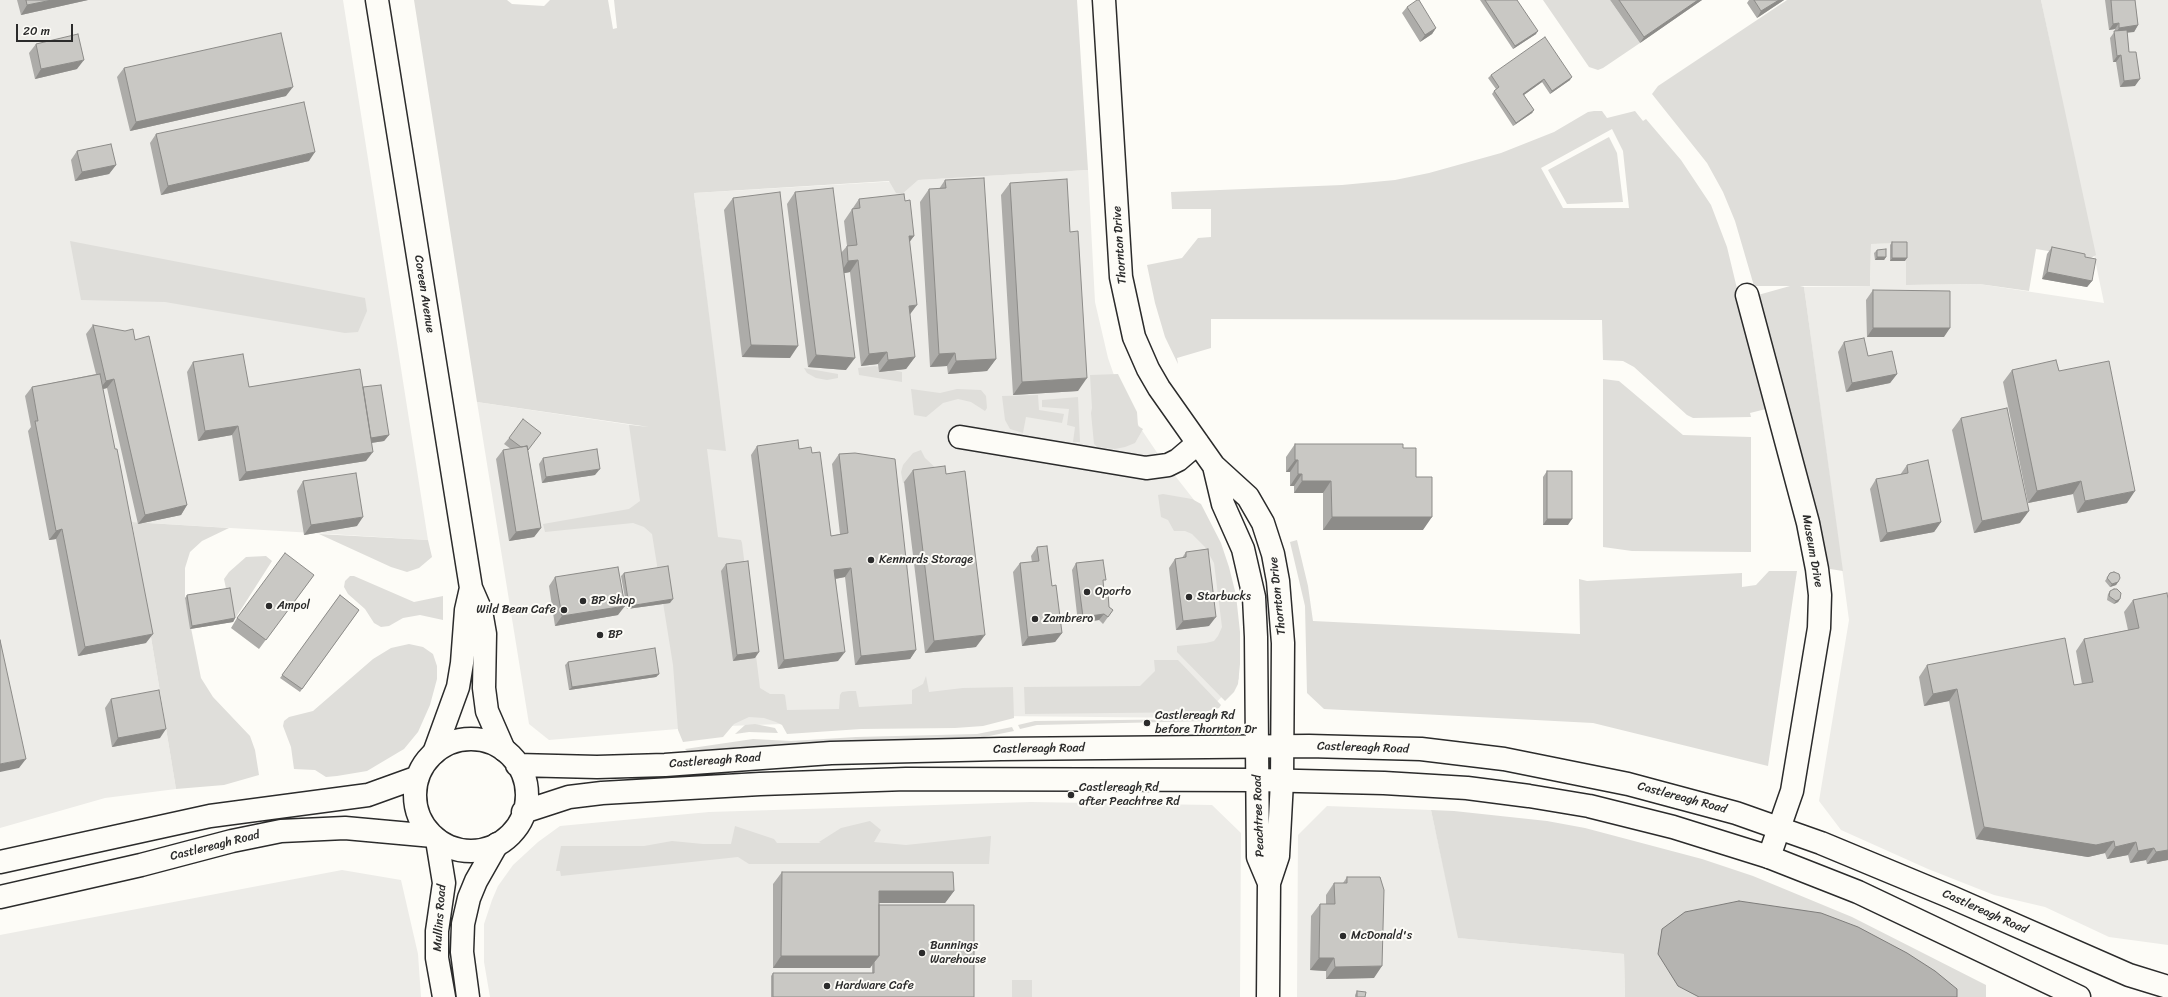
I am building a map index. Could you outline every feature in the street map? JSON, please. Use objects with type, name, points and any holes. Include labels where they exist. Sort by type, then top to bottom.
[{"type":"main road","name":"Coreen Avenue","points":[[377,0],[471,588],[481,611],[486,634],[484,688],[487,711],[510,757]]},
{"type":"main road","name":"Thornton Drive","points":[[1104,0],[1121,277],[1128,317],[1134,337],[1148,369],[1214,466],[1248,497],[1263,523],[1273,554],[1282,610],[1283,747]]},
{"type":"main road","name":"Museum Drive","points":[[1747,295],[1810,531],[1820,595],[1819,628],[1792,791],[1770,857]]},
{"type":"main road","points":[[960,437],[1146,468],[1168,465],[1178,460],[1198,443]]},
{"type":"main road","name":"Thornton Drive","points":[[1214,466],[1223,504],[1245,556],[1254,597],[1256,637],[1256,747]]},
{"type":"main road","name":"Coreen Avenue","points":[[434,753],[458,687],[462,663],[466,610],[471,588]]},
{"type":"main road","points":[[469,739],[481,740],[510,757],[522,773],[526,793],[524,812],[513,831],[497,844],[477,850],[456,849],[435,838],[424,826],[417,808],[415,789],[422,768],[434,753],[456,741],[469,739]]},
{"type":"main road","name":"Peachtree Road","points":[[1256,747],[1258,780],[1258,857],[1269,883]]},
{"type":"main road","name":"Peachtree Road","points":[[1268,997],[1269,883],[1278,856],[1283,747]]},
{"type":"main road","name":"Castlereagh Road","points":[[510,757],[604,767],[831,753],[1001,749],[1367,747],[1421,750],[1511,761],[1628,784],[1700,802],[1780,828],[1951,897],[2129,975],[2168,988]]},
{"type":"main road","points":[[0,862],[210,816],[368,795],[418,777]]},
{"type":"main road","name":"Castlereagh Road","points":[[524,812],[569,797],[602,793],[760,784],[914,779],[1258,780],[1425,784],[1528,796],[1589,806],[1673,827],[1770,857],[1858,892],[2079,997]]},
{"type":"main road","name":"Castlereagh Road","points":[[0,896],[141,865],[232,841],[281,831],[345,828],[435,838]]},
{"type":"main road","name":"Mullins Road","points":[[435,838],[444,883],[437,931],[437,958],[444,997]]},
{"type":"main road","name":"Mullins Road","points":[[468,997],[462,952],[463,924],[469,898],[476,881],[497,844]]},
{"type":"shaded area","points":[[0,0],[343,0],[428,540],[132,522],[176,789],[105,798],[0,828]]},
{"type":"shaded area","points":[[414,0],[507,0],[512,4],[544,6],[550,0],[608,0],[613,29],[617,28],[614,0],[1077,0],[1088,170],[918,180],[902,194],[896,193],[889,181],[694,193],[726,451],[707,449],[718,537],[741,540],[742,543],[760,688],[770,694],[785,695],[787,710],[839,709],[840,695],[842,692],[849,691],[856,691],[859,707],[912,704],[912,690],[923,684],[926,676],[929,692],[963,688],[1013,687],[1014,718],[983,726],[955,728],[861,729],[787,734],[782,725],[776,722],[764,718],[749,717],[734,724],[723,737],[683,742],[678,730],[673,665],[652,534],[644,527],[633,523],[545,532],[543,524],[629,509],[640,501],[629,425],[649,427],[477,402]]},
{"type":"shaded area","points":[[1543,0],[1610,0],[1640,43],[1603,68],[1598,70],[1589,67]]},
{"type":"shaded area","points":[[1787,0],[2041,0],[2096,255],[2091,258],[2036,249],[2029,291],[1979,284],[1906,285],[1906,243],[1871,244],[1870,286],[1800,286],[1804,287],[1843,571],[1830,569],[1758,295],[1790,286],[1754,286],[1735,221],[1723,192],[1707,163],[1652,94],[1658,86]]},
{"type":"shaded area","points":[[2041,0],[2168,0],[2168,945],[2109,937],[2045,907],[1994,895],[1928,869],[1841,830],[1819,801],[1849,620],[1804,287],[1870,286],[1871,244],[1906,243],[1907,285],[1979,284],[2104,303]]},
{"type":"shaded area","points":[[1602,111],[1607,118],[1635,111],[1643,121],[1646,119],[1681,160],[1711,205],[1727,247],[1766,409],[1750,413],[1751,417],[1693,418],[1687,415],[1634,367],[1623,361],[1603,360],[1602,320],[1211,319],[1211,348],[1177,358],[1178,364],[1165,337],[1155,303],[1147,265],[1182,258],[1198,238],[1211,237],[1211,209],[1172,209],[1171,192],[1342,185],[1395,180],[1429,173],[1501,153],[1554,132],[1588,112]],"holes":[[[1612,129],[1623,151],[1629,208],[1563,208],[1541,168]]]},
{"type":"shaded area","points":[[1609,137],[1617,153],[1623,202],[1567,204],[1548,170]]},
{"type":"shaded area","points":[[1088,170],[1095,302],[1108,358],[1115,378],[1135,420],[1158,454],[1198,505],[1235,597],[1239,628],[1239,679],[1208,711],[1199,711],[1200,718],[998,716],[701,727],[549,740],[529,724],[477,402],[665,430],[724,443],[694,193]]},
{"type":"shaded area","points":[[70,241],[365,298],[367,311],[358,332],[345,333],[165,302],[81,300]]},
{"type":"shaded area","points":[[875,366],[902,372],[902,382],[859,375],[858,368]]},
{"type":"shaded area","points":[[804,368],[838,374],[838,378],[827,380],[816,378],[807,373]]},
{"type":"shaded area","points":[[1118,374],[1137,412],[1138,426],[1143,429],[1135,443],[1125,447],[1115,449],[1097,447],[1094,444],[1091,413],[1090,375]]},
{"type":"shaded area","points":[[1603,379],[1619,381],[1683,435],[1751,437],[1751,552],[1632,551],[1603,547]]},
{"type":"shaded area","points":[[911,389],[940,393],[957,389],[981,390],[986,396],[987,408],[985,411],[971,402],[958,399],[943,403],[926,417],[914,415]]},
{"type":"shaded area","points":[[1038,395],[1039,410],[1064,414],[1062,423],[1026,417],[1023,433],[1010,429],[1005,420],[1002,396]]},
{"type":"shaded area","points":[[1078,397],[1080,442],[1073,442],[1075,427],[1067,425],[1069,409],[1042,407],[1042,400]]},
{"type":"shaded area","points":[[921,450],[925,458],[940,472],[933,479],[903,483],[901,472],[903,465],[913,453]]},
{"type":"shaded area","points":[[1163,494],[1192,499],[1201,504],[1221,543],[1229,567],[1236,595],[1240,632],[1240,664],[1238,684],[1234,692],[1225,701],[1177,652],[1177,646],[1214,641],[1222,627],[1214,563],[1205,547],[1192,534],[1185,531],[1174,531],[1168,520],[1161,517],[1158,495]]},
{"type":"shaded area","points":[[132,522],[229,528],[202,541],[190,552],[185,568],[185,598],[201,678],[213,697],[250,736],[255,750],[259,775],[224,785],[176,789]]},
{"type":"shaded area","points":[[319,534],[428,540],[432,557],[419,568],[407,572],[391,567]]},
{"type":"shaded area","points":[[1297,540],[1308,586],[1313,621],[1580,634],[1579,579],[1587,581],[1742,573],[1742,587],[1756,585],[1769,571],[1797,571],[1768,766],[1593,723],[1324,709],[1307,693],[1305,606],[1290,542]]},
{"type":"shaded area","points":[[266,556],[272,561],[233,622],[224,579],[229,572],[246,557]]},
{"type":"shaded area","points":[[350,576],[354,576],[414,602],[443,596],[443,620],[420,615],[403,618],[389,626],[381,627],[374,623],[365,609],[348,594],[344,587],[345,581]]},
{"type":"shaded area","points":[[409,644],[423,647],[433,654],[437,666],[437,679],[430,705],[418,732],[404,749],[367,771],[326,777],[315,770],[294,769],[291,747],[283,726],[284,721],[289,717],[313,711],[373,659],[391,648]]},
{"type":"shaded area","points":[[1154,660],[1178,660],[1221,705],[1219,708],[1204,712],[1025,714],[1024,687],[1140,686],[1155,671]]},
{"type":"shaded area","points":[[1217,716],[1219,718],[1209,721],[1037,725],[1020,729],[1018,725],[1035,721],[1202,719]]},
{"type":"shaded area","points":[[755,724],[775,728],[778,733],[749,732],[735,734],[745,725]]},
{"type":"shaded area","points":[[1012,727],[1014,731],[979,738],[857,742],[687,751],[685,749],[753,739],[791,741],[856,737],[977,734]]},
{"type":"shaded area","points":[[1031,802],[1212,805],[1241,833],[1240,997],[490,997],[484,962],[484,924],[492,900],[498,886],[513,865],[538,842],[560,826],[709,812]]},
{"type":"shaded area","points":[[1327,806],[1431,810],[1459,938],[1624,954],[1625,997],[1297,997],[1298,835]]},
{"type":"shaded area","points":[[1431,810],[1547,821],[1585,828],[1702,859],[1753,876],[1852,917],[1986,985],[1986,997],[1625,997],[1624,954],[1458,938]]},
{"type":"shaded area","points":[[870,821],[881,830],[874,842],[906,845],[991,836],[989,864],[749,864],[738,857],[561,876],[560,871],[556,871],[561,846],[644,846],[672,841],[703,844],[731,844],[735,826],[774,839],[777,843],[821,843],[819,842],[841,828]]},
{"type":"shaded area","points":[[342,870],[401,880],[418,954],[421,997],[0,997],[0,935]]},
{"type":"shaded area","points":[[1739,901],[1821,913],[1858,927],[1907,953],[1935,971],[1957,989],[1957,997],[1699,997],[1678,986],[1658,954],[1662,929],[1685,912]]},
{"type":"shaded area","points":[[1012,980],[1032,980],[1032,997],[1012,997]]},
{"type":"building","points":[[26,0],[52,0],[27,5]]},
{"type":"building","points":[[1419,0],[1436,28],[1425,35],[1407,7]]},
{"type":"building","points":[[1485,0],[1517,0],[1538,31],[1515,46]]},
{"type":"building","points":[[1619,0],[1698,0],[1644,37]]},
{"type":"building","points":[[1754,0],[1779,0],[1761,11]]},
{"type":"building","points":[[2111,0],[2135,0],[2138,25],[2119,28],[2119,23],[2113,24]]},
{"type":"building","points":[[2127,30],[2129,52],[2136,52],[2140,79],[2124,81],[2121,55],[2117,56],[2114,31]]},
{"type":"building","points":[[281,33],[293,87],[136,122],[124,68]]},
{"type":"building","points":[[78,34],[84,60],[41,69],[36,44]]},
{"type":"building","points":[[1545,37],[1572,77],[1552,91],[1544,79],[1523,94],[1534,110],[1516,123],[1494,91],[1499,87],[1491,75]]},
{"type":"building","points":[[304,102],[315,152],[168,186],[156,134]]},
{"type":"building","points":[[111,144],[116,165],[82,172],[77,151]]},
{"type":"building","points":[[984,178],[996,359],[956,361],[955,353],[939,354],[929,189],[946,188],[945,180]]},
{"type":"building","points":[[1067,179],[1070,232],[1078,231],[1087,378],[1022,382],[1010,183]]},
{"type":"building","points":[[833,188],[855,358],[816,355],[795,192]]},
{"type":"building","points":[[780,192],[798,346],[751,345],[733,198]]},
{"type":"building","points":[[904,194],[905,201],[910,200],[914,236],[909,236],[917,305],[909,306],[915,357],[888,360],[887,352],[869,354],[858,260],[848,261],[847,246],[857,245],[852,209],[860,208],[859,199]]},
{"type":"building","points":[[1892,242],[1907,242],[1907,258],[1892,258]]},
{"type":"building","points":[[2052,247],[2085,254],[2085,257],[2096,259],[2092,281],[2047,272]]},
{"type":"building","points":[[1886,249],[1886,257],[1877,257],[1877,250]]},
{"type":"building","points":[[1873,290],[1950,291],[1950,328],[1873,328]]},
{"type":"building","points":[[93,325],[125,331],[133,329],[135,340],[149,336],[187,505],[145,515],[114,379],[106,381]]},
{"type":"building","points":[[1864,338],[1868,356],[1892,351],[1897,374],[1852,383],[1844,342]]},
{"type":"building","points":[[243,354],[249,387],[360,369],[373,452],[246,472],[238,426],[205,431],[193,362]]},
{"type":"building","points":[[2056,360],[2059,371],[2109,361],[2135,491],[2085,501],[2081,481],[2037,491],[2012,370]]},
{"type":"building","points":[[100,374],[115,449],[117,449],[153,634],[85,647],[62,529],[56,531],[35,421],[38,421],[32,387]]},
{"type":"building","points":[[381,385],[389,435],[371,438],[363,387]]},
{"type":"building","points":[[2007,408],[2029,511],[1982,521],[1961,418]]},
{"type":"building","points":[[523,419],[541,433],[528,450],[527,446],[521,447],[509,438]]},
{"type":"building","points":[[798,440],[799,449],[811,447],[812,453],[820,452],[831,536],[848,533],[839,454],[855,453],[895,459],[916,650],[861,656],[851,568],[834,570],[845,652],[784,660],[757,446]]},
{"type":"building","points":[[1295,444],[1403,444],[1403,448],[1416,448],[1416,477],[1432,477],[1432,517],[1332,517],[1331,481],[1302,481],[1302,474],[1298,474],[1298,460],[1295,460]]},
{"type":"building","points":[[527,446],[541,528],[516,532],[503,450]]},
{"type":"building","points":[[597,449],[600,469],[546,477],[543,458]]},
{"type":"building","points":[[1928,460],[1941,522],[1887,533],[1876,479],[1908,473],[1907,465]]},
{"type":"building","points":[[945,466],[946,474],[965,471],[985,635],[934,641],[913,470]]},
{"type":"building","points":[[1547,471],[1572,471],[1572,519],[1547,519]]},
{"type":"building","points":[[356,473],[363,517],[311,525],[303,481]]},
{"type":"building","name":"Zambrero","points":[[1047,546],[1052,586],[1056,585],[1062,633],[1028,637],[1020,563],[1039,561],[1037,547]]},
{"type":"building","name":"Starbucks","points":[[1208,549],[1216,617],[1183,621],[1175,559],[1186,557],[1186,552]]},
{"type":"building","name":"Ampol","points":[[285,553],[314,575],[266,640],[237,618]]},
{"type":"building","name":"Oporto","points":[[1103,560],[1106,580],[1103,580],[1104,593],[1108,592],[1109,607],[1113,610],[1108,617],[1104,614],[1083,617],[1076,563]]},
{"type":"building","points":[[748,561],[759,652],[737,655],[726,564]]},
{"type":"building","points":[[668,566],[673,599],[629,606],[624,573]]},
{"type":"building","name":"BP Shop","points":[[618,567],[625,606],[562,616],[555,577]]},
{"type":"building","points":[[2114,572],[2119,574],[2120,578],[2118,582],[2112,584],[2107,578],[2110,573]]},
{"type":"building","points":[[230,588],[235,618],[192,626],[187,595]]},
{"type":"building","points":[[2117,589],[2121,593],[2120,599],[2116,601],[2109,596],[2110,591]]},
{"type":"building","points":[[2167,593],[2168,850],[2156,852],[2154,848],[2138,851],[2136,842],[2115,847],[2114,841],[2096,845],[1984,827],[1957,689],[1933,694],[1927,665],[2065,638],[2074,685],[2093,682],[2084,639],[2139,628],[2133,600]]},
{"type":"building","points":[[340,595],[359,610],[302,689],[282,675]]},
{"type":"building","points":[[0,640],[26,759],[0,764]]},
{"type":"building","points":[[655,648],[659,674],[572,687],[568,662]]},
{"type":"building","points":[[159,690],[166,729],[118,738],[111,699]]},
{"type":"building","points":[[782,872],[953,872],[954,891],[879,891],[879,956],[781,956]]},
{"type":"building","name":"McDonald's","points":[[1347,877],[1380,877],[1384,890],[1382,966],[1335,967],[1334,958],[1319,958],[1320,904],[1335,904],[1334,883],[1347,883]]},
{"type":"building","name":"Bunnings Warehouse","points":[[879,905],[974,905],[974,997],[773,997],[773,973],[874,973],[874,962],[879,956]]},
{"type":"building","points":[[1357,991],[1366,992],[1365,997],[1357,997]]},
{"type":"place","name":"Kennards Storage","points":[[871,560]]},
{"type":"place","name":"Oporto","points":[[1087,592]]},
{"type":"place","name":"Starbucks","points":[[1189,597]]},
{"type":"place","name":"BP Shop","points":[[583,601]]},
{"type":"place","name":"Ampol","points":[[269,606]]},
{"type":"place","name":"Wild Bean Cafe","points":[[564,610]]},
{"type":"place","name":"Zambrero","points":[[1035,619]]},
{"type":"place","name":"BP","points":[[600,635]]},
{"type":"place","name":"Castlereagh Rd before Thornton Dr","points":[[1147,723]]},
{"type":"place","name":"Castlereagh Rd after Peachtree Rd","points":[[1071,795]]},
{"type":"place","name":"McDonald's","points":[[1343,936]]},
{"type":"place","name":"Bunnings Warehouse","points":[[922,953]]},
{"type":"place","name":"Hardware Cafe","points":[[827,986]]}]
